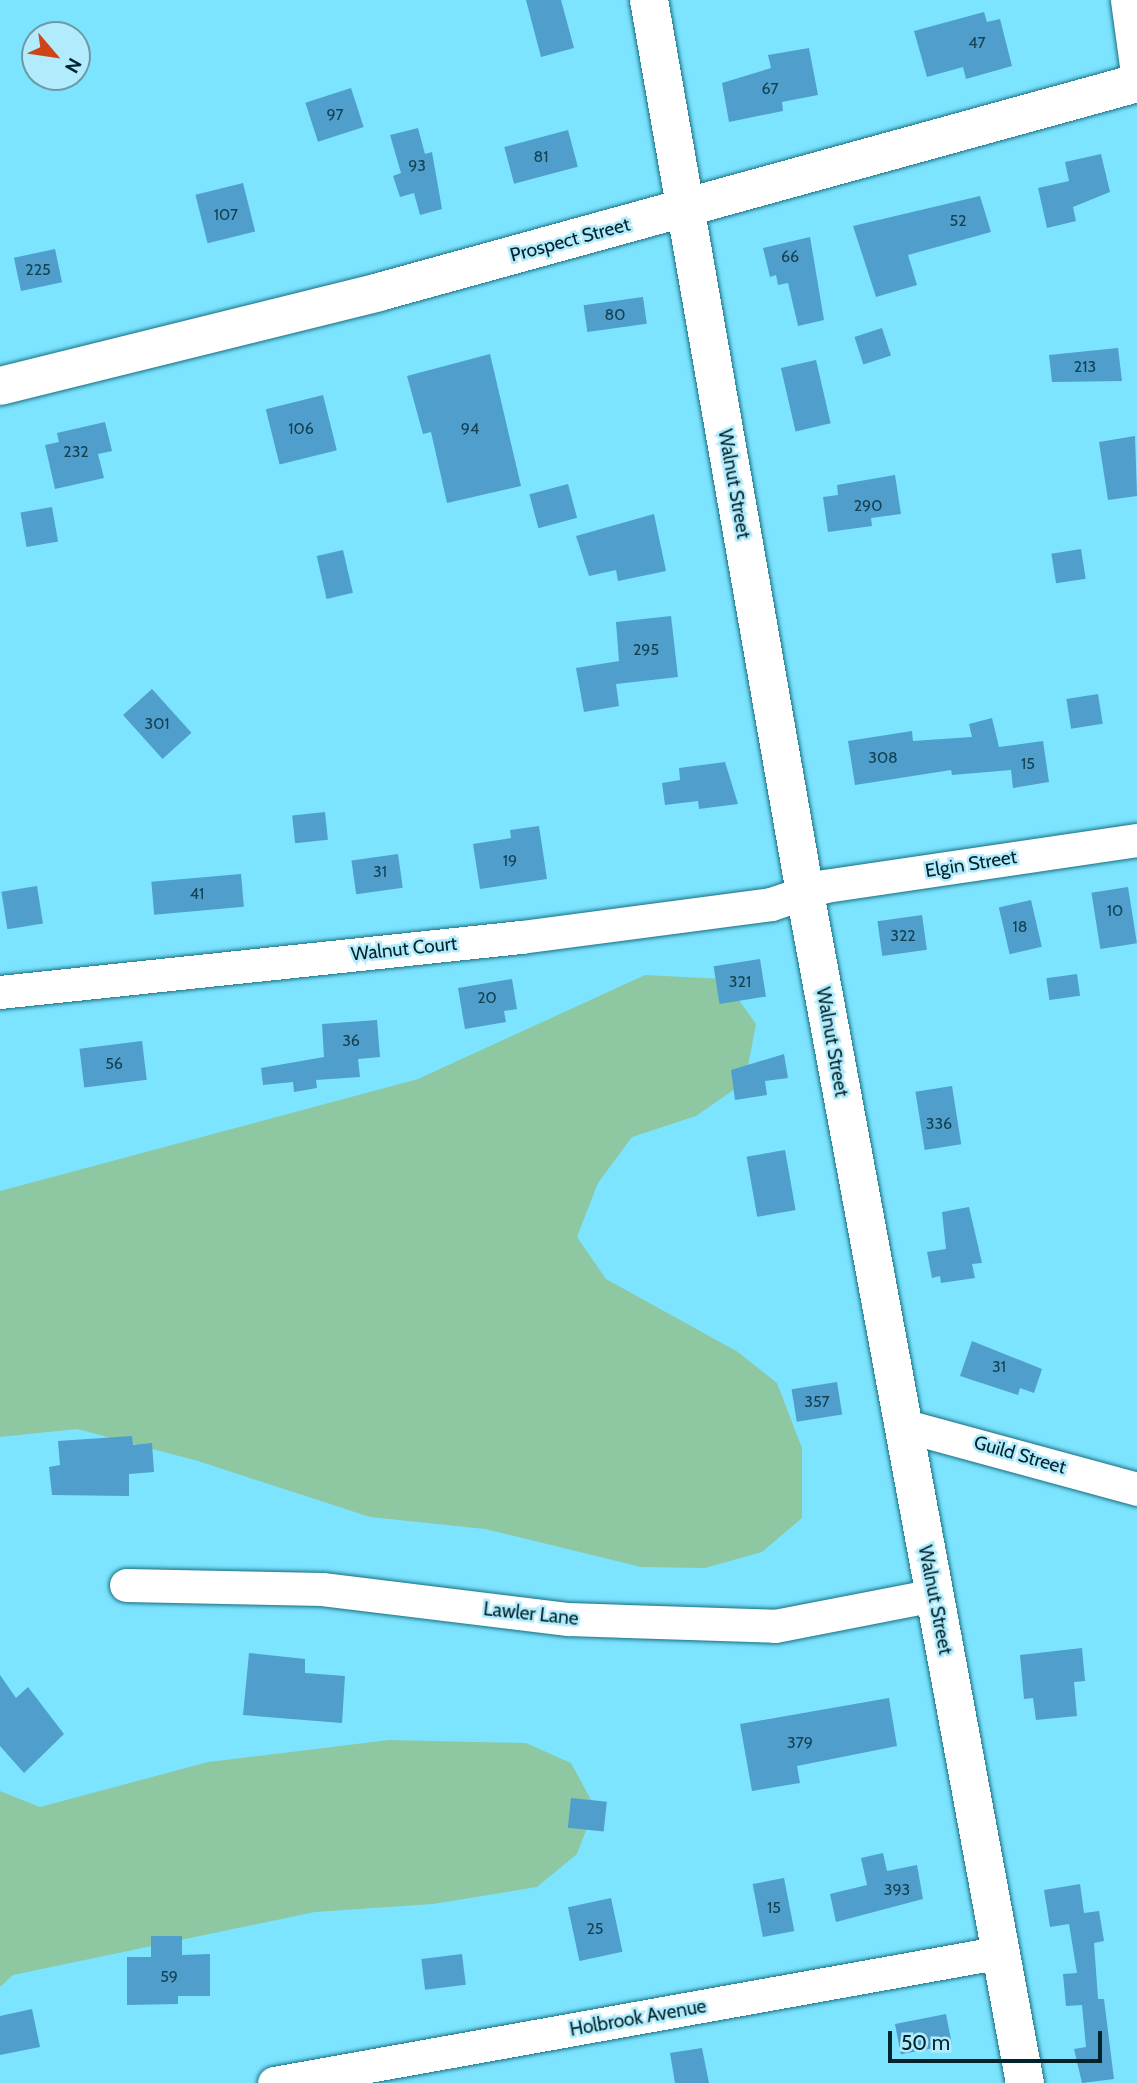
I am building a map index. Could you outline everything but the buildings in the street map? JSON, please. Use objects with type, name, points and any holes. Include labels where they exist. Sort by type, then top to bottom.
[{"type":"street","name":"Walnut Street","points":[[649,0],[805,893],[1025,2083]]},
{"type":"street","points":[[1127,0],[1137,73]]},
{"type":"street","name":"Prospect Street","points":[[0,386],[685,209],[1137,83]]},
{"type":"street","name":"Elgin Street","points":[[805,893],[1137,839]]},
{"type":"street","name":"Walnut Court","points":[[0,992],[521,937],[771,904],[805,893]]},
{"type":"street","name":"Guild Street","points":[[902,1424],[1137,1489]]},
{"type":"street","name":"Lawler Lane","points":[[126,1585],[322,1589],[568,1619],[775,1626],[934,1595]]},
{"type":"street","name":"Holbrook Avenue","points":[[274,2083],[1002,1952]]},
{"type":"green space","points":[[645,975],[724,979],[756,1024],[745,1082],[696,1116],[632,1137],[598,1183],[577,1237],[606,1279],[738,1352],[777,1383],[802,1448],[802,1518],[762,1552],[705,1568],[641,1567],[485,1529],[370,1517],[198,1461],[77,1429],[0,1437],[0,1191],[418,1079]]},
{"type":"green space","points":[[389,1740],[526,1743],[571,1763],[595,1807],[577,1854],[537,1887],[433,1904],[315,1912],[13,1975],[0,1987],[0,1791],[40,1807],[208,1762]]}]
